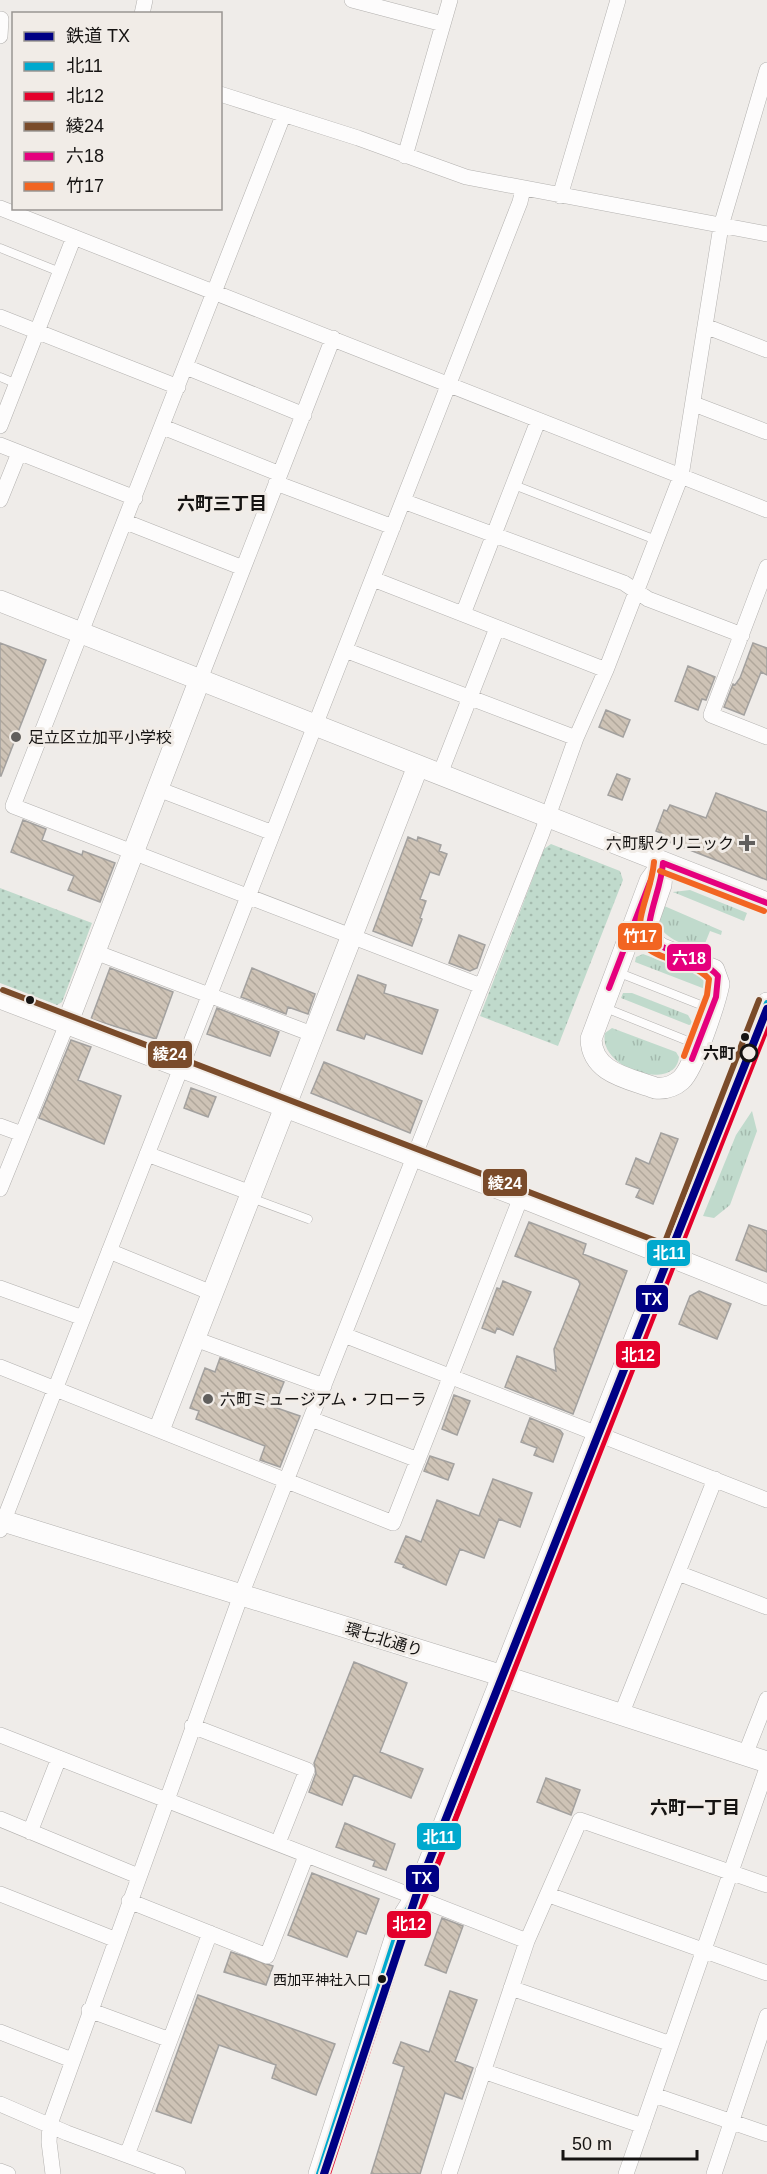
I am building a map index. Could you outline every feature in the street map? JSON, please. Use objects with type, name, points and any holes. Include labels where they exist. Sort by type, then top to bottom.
[{"type":"street","points":[[352,0],[443,24]]},
{"type":"street","points":[[405,156],[450,0]]},
{"type":"street","points":[[560,196],[618,0]]},
{"type":"street","points":[[0,36],[5,20]]},
{"type":"street","points":[[53,2174],[49,2142],[50,2124],[114,1939],[192,1726],[241,1595],[548,816],[576,738],[606,670],[681,476],[721,226],[762,105],[767,70]]},
{"type":"street","points":[[222,95],[358,138],[453,174],[767,234]]},
{"type":"street","points":[[283,116],[13,806],[481,986]]},
{"type":"street","points":[[1,1524],[316,726],[520,202],[523,189]]},
{"type":"street","points":[[0,208],[333,338],[538,422],[767,510]]},
{"type":"street","points":[[0,426],[74,237]]},
{"type":"street","points":[[0,317],[178,387]]},
{"type":"street","points":[[705,326],[767,350]]},
{"type":"street","points":[[0,1190],[67,1024],[333,338]]},
{"type":"street","points":[[186,367],[304,415]]},
{"type":"street","points":[[694,404],[767,432]]},
{"type":"street","points":[[463,614],[538,422]]},
{"type":"street","points":[[163,427],[278,479],[393,527]]},
{"type":"street","points":[[0,445],[135,498]]},
{"type":"street","points":[[0,500],[19,453]]},
{"type":"street","points":[[403,501],[624,584],[648,599],[742,635]]},
{"type":"street","points":[[126,522],[243,568]]},
{"type":"street","points":[[767,567],[711,715],[767,737]]},
{"type":"street","points":[[373,579],[606,670]]},
{"type":"street","points":[[0,601],[767,903]]},
{"type":"street","points":[[440,774],[497,628]]},
{"type":"street","points":[[345,650],[576,738]]},
{"type":"street","points":[[160,1428],[418,766]]},
{"type":"street","points":[[158,789],[273,833]]},
{"type":"street","points":[[663,863],[661,885],[648,922],[648,937],[660,948],[714,970],[719,984],[688,1071],[671,1087],[654,1088],[610,1072],[598,1063],[591,1047],[592,1031],[651,881],[663,863]]},
{"type":"street","points":[[95,952],[312,1034]]},
{"type":"street","points":[[0,998],[521,1197],[767,1294]]},
{"type":"street","points":[[319,2174],[401,1920],[415,1898],[767,1004]]},
{"type":"street","points":[[0,1126],[22,1134]]},
{"type":"street","points":[[147,1154],[250,1195]]},
{"type":"street","points":[[0,1367],[160,1428],[393,1523],[521,1197]]},
{"type":"street","points":[[109,1251],[212,1293]]},
{"type":"street","points":[[0,1288],[83,1318]]},
{"type":"street","points":[[344,1335],[767,1500]]},
{"type":"street","points":[[195,1339],[324,1386]]},
{"type":"street","points":[[311,1419],[418,1460]]},
{"type":"street","points":[[621,1715],[715,1479]]},
{"type":"street","name":"環七北通り","points":[[1,1524],[503,1676],[767,1762]]},
{"type":"street","points":[[678,1573],[767,1607]]},
{"type":"street","points":[[745,1755],[767,1699]]},
{"type":"street","points":[[192,1726],[307,1770],[278,1843]]},
{"type":"street","points":[[0,1735],[527,1941]]},
{"type":"street","points":[[30,1832],[59,1758]]},
{"type":"street","points":[[626,2174],[767,1768]]},
{"type":"street","points":[[0,1820],[138,1876]]},
{"type":"street","points":[[449,2174],[527,1941],[580,1820],[767,1885]]},
{"type":"street","points":[[129,1901],[267,1956],[306,1856]]},
{"type":"street","points":[[0,1894],[114,1939]]},
{"type":"street","points":[[549,1895],[767,1972]]},
{"type":"street","points":[[333,2174],[414,1926],[415,1898]]},
{"type":"street","points":[[127,2155],[210,1933]]},
{"type":"street","points":[[511,1988],[671,2044]]},
{"type":"street","points":[[89,2010],[170,2040]]},
{"type":"street","points":[[714,2174],[767,2016]]},
{"type":"street","points":[[0,2032],[72,2060]]},
{"type":"street","points":[[483,2071],[643,2126]]},
{"type":"street","points":[[654,2095],[767,2134]]},
{"type":"street","points":[[0,2104],[178,2174]]},
{"type":"street","points":[[0,2171],[8,2174]]},
{"type":"lane","points":[[0,248],[60,272]]},
{"type":"lane","points":[[0,377],[17,384]]},
{"type":"lane","points":[[514,485],[656,540]]},
{"type":"lane","points":[[616,971],[711,1009]]},
{"type":"lane","points":[[602,1006],[698,1045]]},
{"type":"lane","points":[[250,1195],[308,1219]]},
{"type":"green space","points":[[551,844],[620,871],[623,880],[558,1046],[480,1016],[544,849]]},
{"type":"green space","points":[[0,888],[92,923],[62,1002],[57,1005],[0,983]]},
{"type":"green space","points":[[690,890],[747,913],[744,921],[673,892]]},
{"type":"green space","points":[[662,905],[722,931],[721,935],[710,931],[702,951],[676,941],[663,931],[660,924],[659,916]]},
{"type":"green space","points":[[643,954],[703,977],[705,989],[635,962],[636,957]]},
{"type":"green space","points":[[623,993],[632,993],[688,1015],[693,1024],[689,1025],[621,998]]},
{"type":"green space","points":[[612,1028],[676,1052],[679,1057],[675,1068],[665,1074],[652,1075],[624,1066],[613,1057],[606,1046],[605,1033]]},
{"type":"green space","points":[[752,1111],[757,1131],[730,1205],[714,1218],[703,1216],[736,1135]]},
{"type":"building","points":[[0,643],[46,660],[1,776],[0,776]]},
{"type":"building","points":[[753,643],[767,648],[767,675],[761,672],[744,715],[724,707],[733,684],[735,685],[740,678]]},
{"type":"building","points":[[688,666],[715,677],[706,700],[702,699],[698,710],[675,701]]},
{"type":"building","points":[[606,710],[630,720],[623,737],[599,727]]},
{"type":"building","points":[[617,774],[630,779],[622,800],[608,795]]},
{"type":"building","points":[[716,793],[767,812],[767,880],[659,838],[661,833],[656,831],[664,810],[667,811],[670,805],[706,818]]},
{"type":"building","points":[[23,820],[46,829],[42,840],[82,855],[83,851],[115,863],[100,902],[68,890],[74,876],[11,852]]},
{"type":"building","points":[[408,837],[417,841],[418,837],[441,845],[439,851],[447,854],[439,875],[430,872],[420,899],[426,901],[420,918],[422,919],[412,946],[373,931]]},
{"type":"building","points":[[459,935],[485,945],[477,968],[470,971],[449,963]]},
{"type":"building","points":[[110,968],[173,992],[156,1039],[91,1019]]},
{"type":"building","points":[[252,968],[315,994],[308,1014],[288,1007],[286,1014],[241,997]]},
{"type":"building","points":[[358,975],[386,985],[384,993],[438,1010],[422,1054],[366,1034],[364,1039],[337,1030]]},
{"type":"building","points":[[217,1008],[279,1032],[270,1056],[207,1034]]},
{"type":"building","points":[[71,1040],[91,1047],[78,1080],[121,1096],[104,1144],[39,1118]]},
{"type":"building","points":[[324,1062],[422,1101],[410,1133],[311,1093]]},
{"type":"building","points":[[191,1088],[216,1097],[208,1117],[184,1108]]},
{"type":"building","points":[[661,1133],[678,1139],[653,1204],[636,1197],[640,1189],[626,1184],[636,1158],[649,1164]]},
{"type":"building","points":[[529,1222],[586,1244],[583,1254],[627,1271],[573,1414],[505,1387],[517,1356],[556,1371],[554,1349],[580,1284],[578,1280],[515,1256]]},
{"type":"building","points":[[749,1225],[767,1231],[767,1272],[736,1260]]},
{"type":"building","points":[[503,1281],[531,1292],[513,1335],[497,1328],[495,1333],[482,1328],[497,1288],[500,1289]]},
{"type":"building","points":[[699,1291],[731,1304],[717,1339],[679,1324],[690,1296]]},
{"type":"building","points":[[220,1358],[284,1382],[274,1407],[300,1416],[280,1467],[260,1460],[265,1446],[196,1419],[199,1411],[190,1408],[205,1368],[215,1372]]},
{"type":"building","points":[[454,1395],[470,1401],[457,1435],[442,1429]]},
{"type":"building","points":[[530,1418],[560,1430],[563,1434],[553,1462],[534,1455],[537,1448],[521,1442]]},
{"type":"building","points":[[430,1456],[454,1464],[448,1480],[424,1471]]},
{"type":"building","points":[[493,1479],[532,1493],[520,1527],[499,1519],[484,1558],[460,1549],[446,1585],[395,1562],[406,1536],[421,1542],[437,1500],[479,1516]]},
{"type":"building","points":[[354,1662],[407,1683],[380,1752],[423,1769],[411,1798],[354,1775],[342,1805],[309,1792],[316,1773],[314,1763]]},
{"type":"building","points":[[546,1778],[580,1790],[571,1815],[537,1802]]},
{"type":"building","points":[[345,1823],[395,1844],[386,1870],[373,1866],[375,1861],[336,1847]]},
{"type":"building","points":[[312,1873],[379,1899],[366,1934],[357,1931],[347,1957],[288,1935]]},
{"type":"building","points":[[442,1918],[463,1926],[446,1973],[425,1965]]},
{"type":"building","points":[[231,1952],[273,1966],[266,1985],[224,1972]]},
{"type":"building","points":[[450,1991],[477,2000],[455,2061],[473,2068],[462,2099],[445,2093],[420,2174],[371,2174],[404,2067],[393,2063],[401,2042],[429,2052]]},
{"type":"building","points":[[198,1995],[335,2044],[316,2095],[272,2078],[276,2065],[219,2045],[191,2123],[156,2111]]},
{"type":"rail line","name":"TX","points":[[324,2174],[420,1884],[767,1009]]},
{"type":"transit line","name":"竹17","points":[[654,862],[640,921],[640,941],[656,953],[693,968],[709,979],[707,995],[684,1056]]},
{"type":"transit line","name":"六18","points":[[663,863],[648,937],[665,948],[702,964],[718,976],[716,997],[692,1059]]},
{"type":"transit line","name":"六18","points":[[663,863],[767,903]]},
{"type":"transit line","name":"竹17","points":[[660,871],[764,911]]},
{"type":"transit line","name":"六18","points":[[609,988],[650,882]]},
{"type":"transit line","name":"綾24","points":[[3,990],[672,1247]]},
{"type":"transit line","name":"綾24","points":[[661,1252],[759,1000]]},
{"type":"transit line","name":"北11","points":[[319,2174],[401,1920],[415,1898],[767,1003]]},
{"type":"transit line","name":"北12","points":[[328,2174],[409,1924],[423,1901],[767,1027]]},
{"type":"place","name":"足立区立加平小学校","points":[[16,737]]},
{"type":"place","name":"六町駅クリニック","points":[[747,843]]},
{"type":"place","name":"六町","points":[[749,1053]]},
{"type":"place","name":"六町ミュージアム・フローラ","points":[[208,1399]]},
{"type":"place","name":"西加平神社入口","points":[[382,1979]]},
{"type":"district","name":"六町三丁目","points":[[222,504]]},
{"type":"district","name":"六町一丁目","points":[[695,1808]]}]
